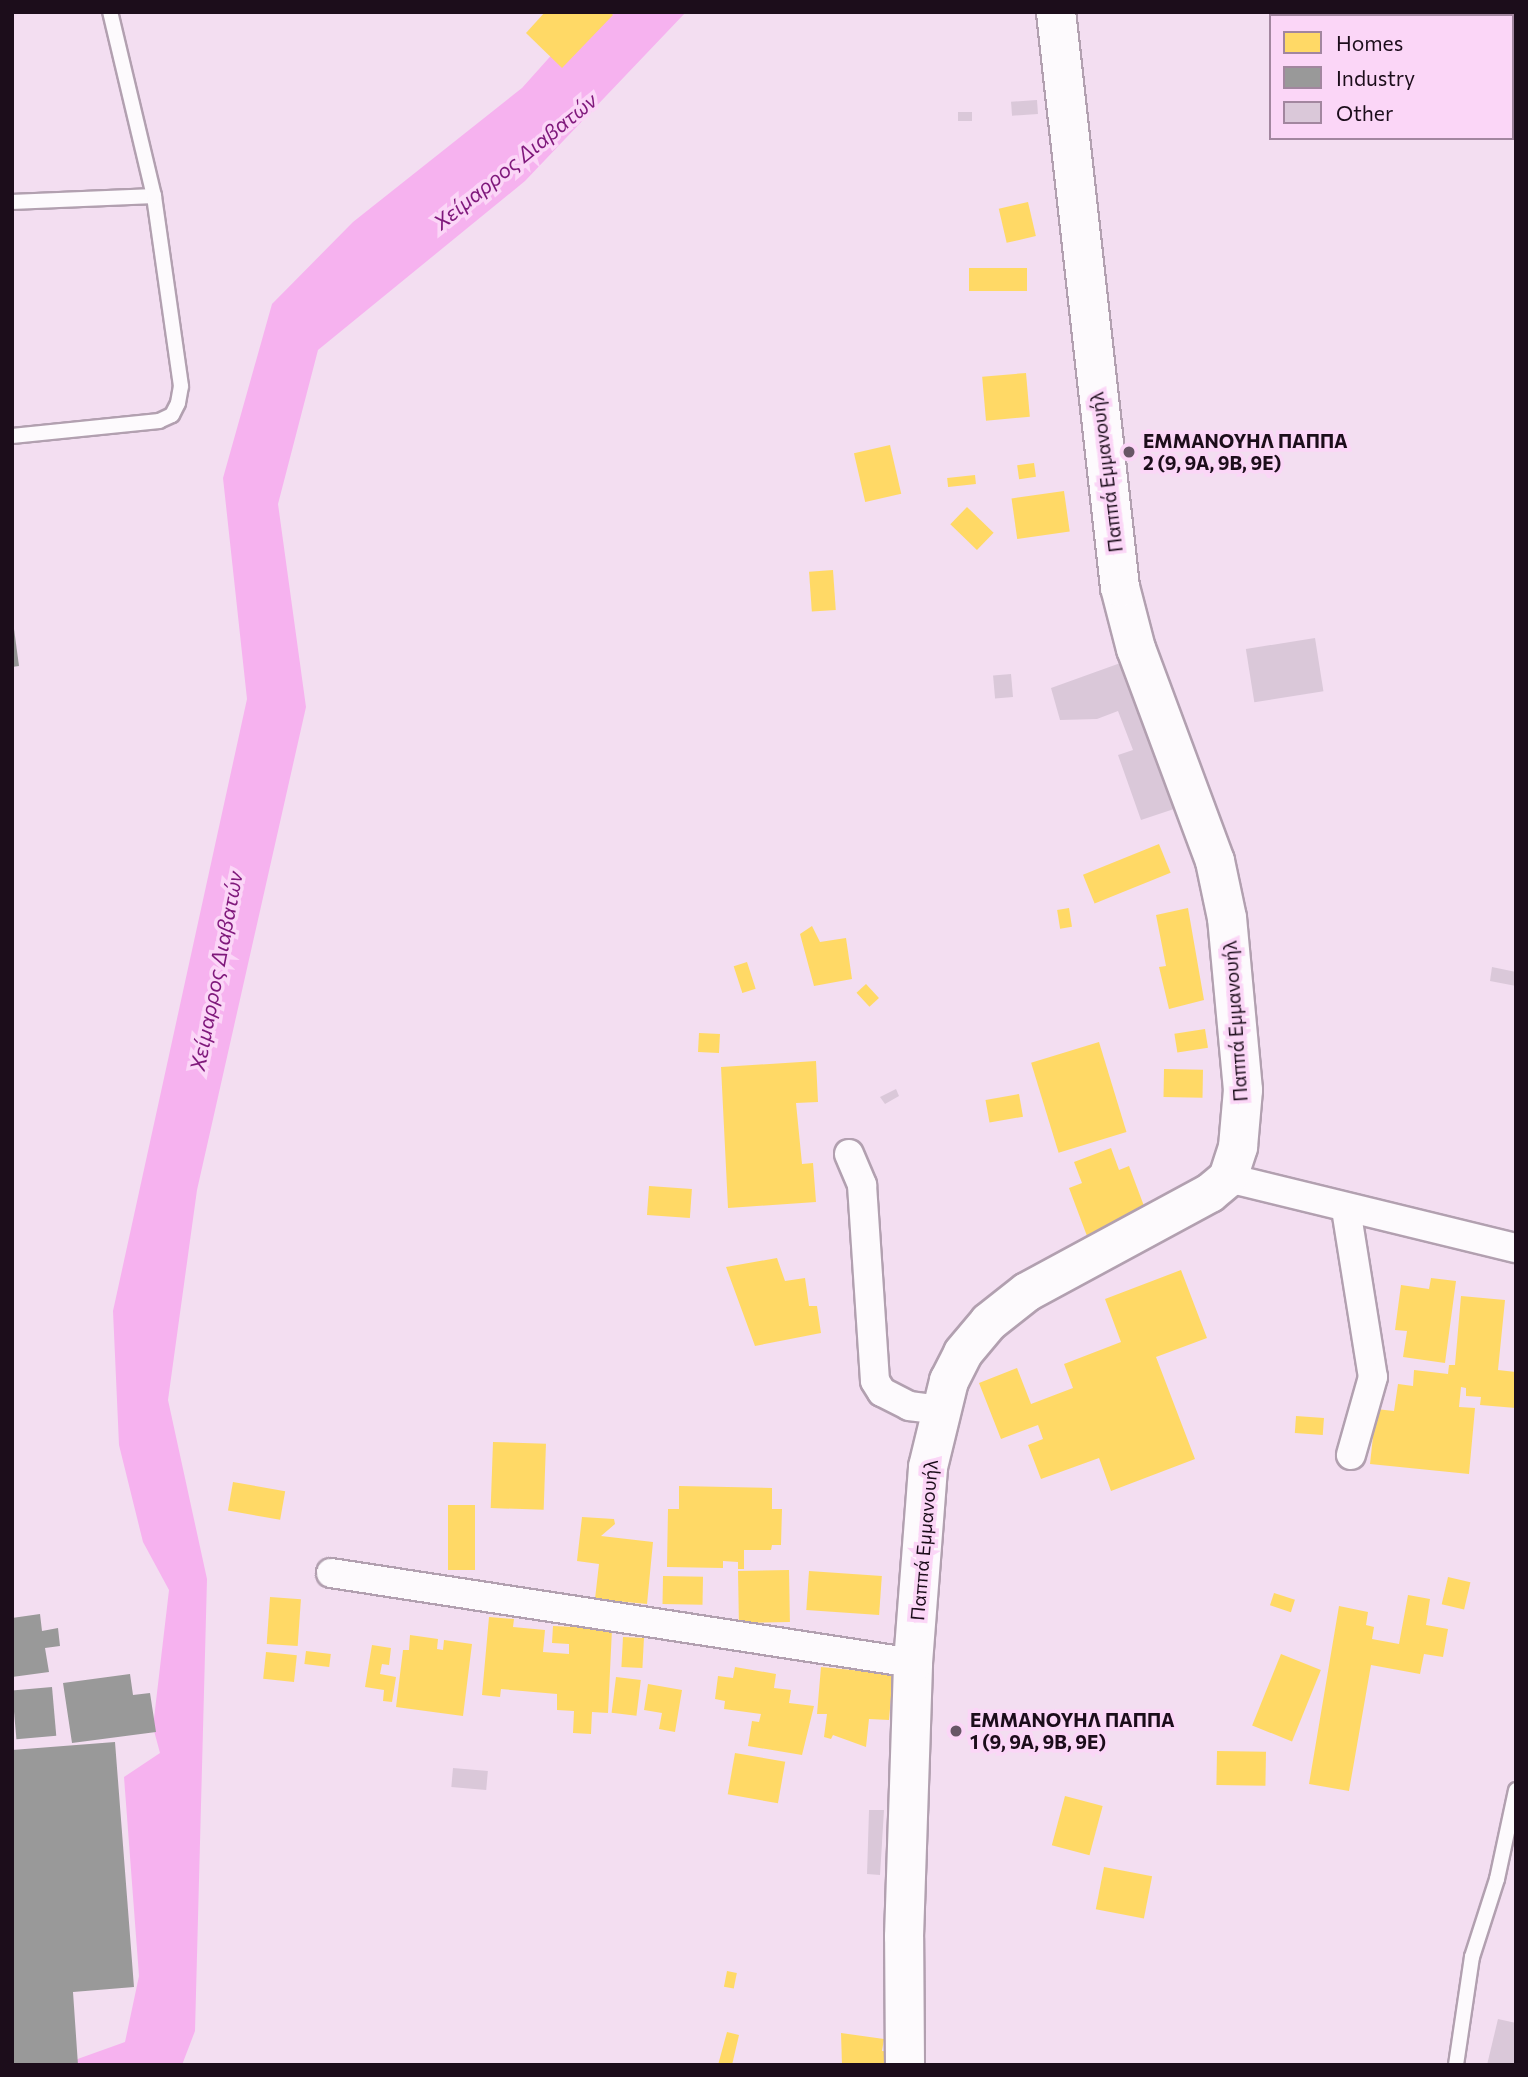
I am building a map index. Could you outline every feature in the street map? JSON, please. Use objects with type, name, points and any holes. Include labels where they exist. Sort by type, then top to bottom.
[{"type":"street","name":"Παππά Εμμανουήλ","points":[[905,2065],[904,1937],[913,1663],[928,1467],[940,1410],[963,1353],[989,1322],[1027,1292],[1210,1194],[1227,1178],[1238,1147],[1243,1090],[1227,918],[1215,861],[1136,649],[1120,587],[1056,12]]},
{"type":"street","points":[[849,1154],[862,1185],[875,1381],[882,1392],[909,1406],[940,1410]]},
{"type":"street","points":[[1227,1178],[1346,1209],[1516,1248]]},
{"type":"street","points":[[1346,1209],[1373,1377],[1351,1455]]},
{"type":"street","points":[[331,1573],[913,1663]]},
{"type":"lane","points":[[12,436],[159,421],[172,415],[181,386],[154,196],[110,12]]},
{"type":"lane","points":[[12,202],[154,196]]},
{"type":"lane","points":[[1455,2065],[1472,1957],[1497,1878],[1516,1790]]},
{"type":"water","name":"Χείμαρρος Διαβατών","points":[[590,12],[686,12],[525,181],[318,350],[278,504],[306,707],[197,1190],[168,1400],[207,1579],[195,2031],[182,2065],[74,2065],[72,2061],[125,2042],[139,1976],[124,1777],[160,1753],[153,1727],[169,1590],[143,1542],[119,1445],[113,1311],[247,699],[223,478],[272,304],[353,222],[522,88]]},
{"type":"building: Homes","points":[[545,12],[610,12],[613,15],[562,68],[526,33]]},
{"type":"building: Homes","points":[[1028,202],[1036,236],[1007,243],[999,209]]},
{"type":"building: Homes","points":[[969,268],[1027,268],[1027,291],[969,291]]},
{"type":"building: Homes","points":[[1026,373],[1030,417],[986,421],[982,377]]},
{"type":"building: Homes","points":[[890,445],[901,494],[865,502],[854,453]]},
{"type":"building: Homes","points":[[1034,463],[1036,477],[1019,479],[1017,465]]},
{"type":"building: Homes","points":[[975,475],[976,484],[948,487],[947,478]]},
{"type":"building: Homes","points":[[1064,491],[1070,532],[1017,539],[1012,498]]},
{"type":"building: Homes","points":[[967,507],[994,533],[977,550],[950,524]]},
{"type":"building: Homes","points":[[833,570],[836,610],[812,612],[809,572]]},
{"type":"building: Homes","points":[[1159,844],[1171,873],[1095,903],[1083,875]]},
{"type":"building: Homes","points":[[1069,908],[1072,927],[1060,929],[1057,910]]},
{"type":"building: Homes","points":[[1188,908],[1204,1000],[1169,1009],[1159,967],[1166,966],[1156,915]]},
{"type":"building: Homes","points":[[812,926],[820,942],[846,938],[852,979],[814,986],[800,934]]},
{"type":"building: Homes","points":[[747,962],[756,989],[742,993],[734,966]]},
{"type":"building: Homes","points":[[866,984],[879,998],[869,1007],[856,993]]},
{"type":"building: Homes","points":[[1205,1029],[1208,1048],[1177,1053],[1174,1034]]},
{"type":"building: Homes","points":[[699,1033],[720,1034],[719,1053],[698,1052]]},
{"type":"building: Homes","points":[[1099,1042],[1126,1132],[1059,1153],[1031,1063]]},
{"type":"building: Homes","points":[[816,1061],[818,1102],[796,1103],[802,1164],[813,1163],[816,1202],[728,1208],[721,1067]]},
{"type":"building: Homes","points":[[1164,1069],[1203,1070],[1203,1098],[1164,1097]]},
{"type":"building: Homes","points":[[1019,1094],[1023,1117],[990,1123],[986,1100]]},
{"type":"building: Homes","points":[[1111,1148],[1119,1170],[1129,1166],[1150,1222],[1090,1244],[1069,1188],[1082,1183],[1074,1162]]},
{"type":"building: Homes","points":[[649,1186],[692,1189],[690,1218],[647,1215]]},
{"type":"building: Homes","points":[[777,1258],[785,1281],[805,1278],[809,1306],[817,1306],[821,1333],[755,1346],[726,1267]]},
{"type":"building: Homes","points":[[1181,1270],[1207,1338],[1156,1357],[1195,1459],[1111,1491],[1099,1458],[1041,1479],[1028,1445],[1043,1439],[1038,1425],[1001,1439],[979,1383],[1017,1368],[1031,1404],[1073,1388],[1064,1364],[1121,1342],[1105,1299]]},
{"type":"building: Homes","points":[[1431,1278],[1456,1281],[1445,1363],[1403,1357],[1407,1331],[1395,1330],[1401,1285],[1429,1289]]},
{"type":"building: Homes","points":[[1461,1296],[1505,1300],[1498,1370],[1516,1372],[1516,1408],[1480,1405],[1481,1397],[1466,1396],[1466,1388],[1461,1387],[1459,1407],[1475,1408],[1469,1474],[1370,1464],[1376,1409],[1394,1411],[1398,1384],[1413,1386],[1414,1370],[1448,1374],[1449,1365],[1455,1365]]},
{"type":"building: Homes","points":[[1296,1416],[1324,1418],[1323,1435],[1295,1433]]},
{"type":"building: Homes","points":[[493,1442],[546,1444],[544,1510],[491,1508]]},
{"type":"building: Homes","points":[[233,1482],[285,1491],[280,1520],[228,1511]]},
{"type":"building: Homes","points":[[679,1486],[772,1488],[772,1509],[782,1509],[781,1545],[772,1545],[771,1550],[744,1550],[744,1569],[738,1569],[738,1562],[723,1561],[723,1568],[667,1567],[668,1509],[679,1509]]},
{"type":"building: Homes","points":[[448,1505],[475,1505],[475,1570],[448,1570]]},
{"type":"building: Homes","points":[[582,1517],[614,1519],[615,1524],[601,1536],[653,1542],[647,1604],[595,1599],[599,1564],[577,1561]]},
{"type":"building: Homes","points":[[789,1570],[790,1622],[739,1623],[738,1571]]},
{"type":"building: Homes","points":[[809,1571],[882,1576],[879,1615],[806,1610]]},
{"type":"building: Homes","points":[[663,1576],[703,1577],[703,1605],[663,1604]]},
{"type":"building: Homes","points":[[1448,1577],[1470,1582],[1464,1609],[1442,1604]]},
{"type":"building: Homes","points":[[1274,1593],[1295,1600],[1291,1612],[1270,1605]]},
{"type":"building: Homes","points":[[1408,1595],[1430,1599],[1426,1625],[1448,1629],[1443,1657],[1424,1654],[1420,1674],[1371,1665],[1349,1791],[1309,1784],[1339,1606],[1368,1612],[1366,1625],[1374,1627],[1372,1639],[1399,1644]]},
{"type":"building: Homes","points":[[270,1597],[301,1599],[298,1646],[267,1644]]},
{"type":"building: Homes","points":[[489,1617],[514,1619],[513,1627],[545,1630],[543,1652],[569,1654],[569,1644],[552,1643],[553,1626],[612,1629],[608,1713],[592,1712],[591,1734],[573,1733],[574,1711],[557,1710],[557,1694],[501,1689],[500,1697],[482,1695]]},
{"type":"building: Homes","points":[[410,1635],[438,1639],[437,1649],[443,1650],[444,1640],[472,1644],[463,1716],[396,1707],[403,1650],[409,1650]]},
{"type":"building: Homes","points":[[623,1637],[644,1638],[642,1668],[621,1667]]},
{"type":"building: Homes","points":[[372,1645],[391,1648],[389,1665],[382,1664],[380,1674],[396,1677],[392,1702],[383,1701],[384,1690],[365,1687]]},
{"type":"building: Homes","points":[[306,1651],[331,1654],[329,1667],[304,1664]]},
{"type":"building: Homes","points":[[266,1652],[297,1655],[294,1682],[263,1679]]},
{"type":"building: Homes","points":[[1281,1654],[1321,1670],[1292,1742],[1252,1725]]},
{"type":"building: Homes","points":[[735,1667],[776,1674],[774,1688],[791,1690],[789,1703],[814,1706],[802,1755],[748,1746],[752,1721],[759,1722],[761,1714],[724,1709],[725,1701],[715,1699],[718,1676],[733,1678]]},
{"type":"building: Homes","points":[[821,1667],[893,1674],[889,1720],[869,1719],[866,1747],[833,1735],[831,1739],[824,1737],[827,1714],[817,1714]]},
{"type":"building: Homes","points":[[616,1677],[641,1680],[636,1716],[612,1713]]},
{"type":"building: Homes","points":[[648,1684],[682,1690],[675,1732],[659,1729],[662,1713],[644,1710]]},
{"type":"building: Homes","points":[[1217,1751],[1266,1752],[1265,1786],[1216,1785]]},
{"type":"building: Homes","points":[[735,1753],[785,1762],[778,1803],[728,1794]]},
{"type":"building: Homes","points":[[1065,1796],[1103,1806],[1089,1855],[1052,1845]]},
{"type":"building: Homes","points":[[1104,1867],[1152,1876],[1144,1919],[1096,1909]]},
{"type":"building: Homes","points":[[727,1971],[737,1973],[734,1989],[724,1987]]},
{"type":"building: Homes","points":[[727,2032],[739,2035],[732,2065],[718,2065]]},
{"type":"building: Homes","points":[[841,2033],[884,2039],[882,2051],[892,2052],[890,2065],[842,2065]]},
{"type":"building: Industry","points":[[12,614],[19,666],[12,667]]},
{"type":"building: Industry","points":[[40,1614],[42,1631],[58,1628],[60,1646],[45,1648],[49,1672],[12,1677],[12,1618]]},
{"type":"building: Industry","points":[[130,1674],[133,1695],[150,1693],[156,1732],[72,1743],[63,1683]]},
{"type":"building: Industry","points":[[52,1687],[56,1736],[16,1739],[12,1690]]},
{"type":"building: Industry","points":[[115,1742],[134,1987],[73,1992],[78,2065],[12,2065],[12,1750]]},
{"type":"building: Other","points":[[1037,100],[1038,114],[1012,116],[1011,102]]},
{"type":"building: Other","points":[[958,112],[972,112],[972,121],[958,121]]},
{"type":"building: Other","points":[[1315,638],[1323,691],[1254,702],[1246,649]]},
{"type":"building: Other","points":[[1126,661],[1180,807],[1141,820],[1118,755],[1133,750],[1118,711],[1097,719],[1060,720],[1051,688]]},
{"type":"building: Other","points":[[1011,674],[1013,697],[995,698],[993,676]]},
{"type":"building: Other","points":[[1492,967],[1516,972],[1516,986],[1490,981]]},
{"type":"building: Other","points":[[896,1089],[899,1096],[885,1104],[880,1097]]},
{"type":"building: Other","points":[[453,1768],[488,1771],[486,1790],[451,1787]]},
{"type":"building: Other","points":[[869,1810],[884,1810],[880,1875],[867,1874]]},
{"type":"building: Other","points":[[1498,2019],[1516,2023],[1516,2065],[1487,2065]]},
{"type":"place","name":"ΕΜΜΑΝΟΥΗΛ ΠΑΠΠΑ 2 (9, 9Α, 9Β, 9Ε)","points":[[1129,452]]},
{"type":"place","name":"ΕΜΜΑΝΟΥΗΛ ΠΑΠΠΑ 1 (9, 9Α, 9Β, 9Ε)","points":[[956,1731]]}]
